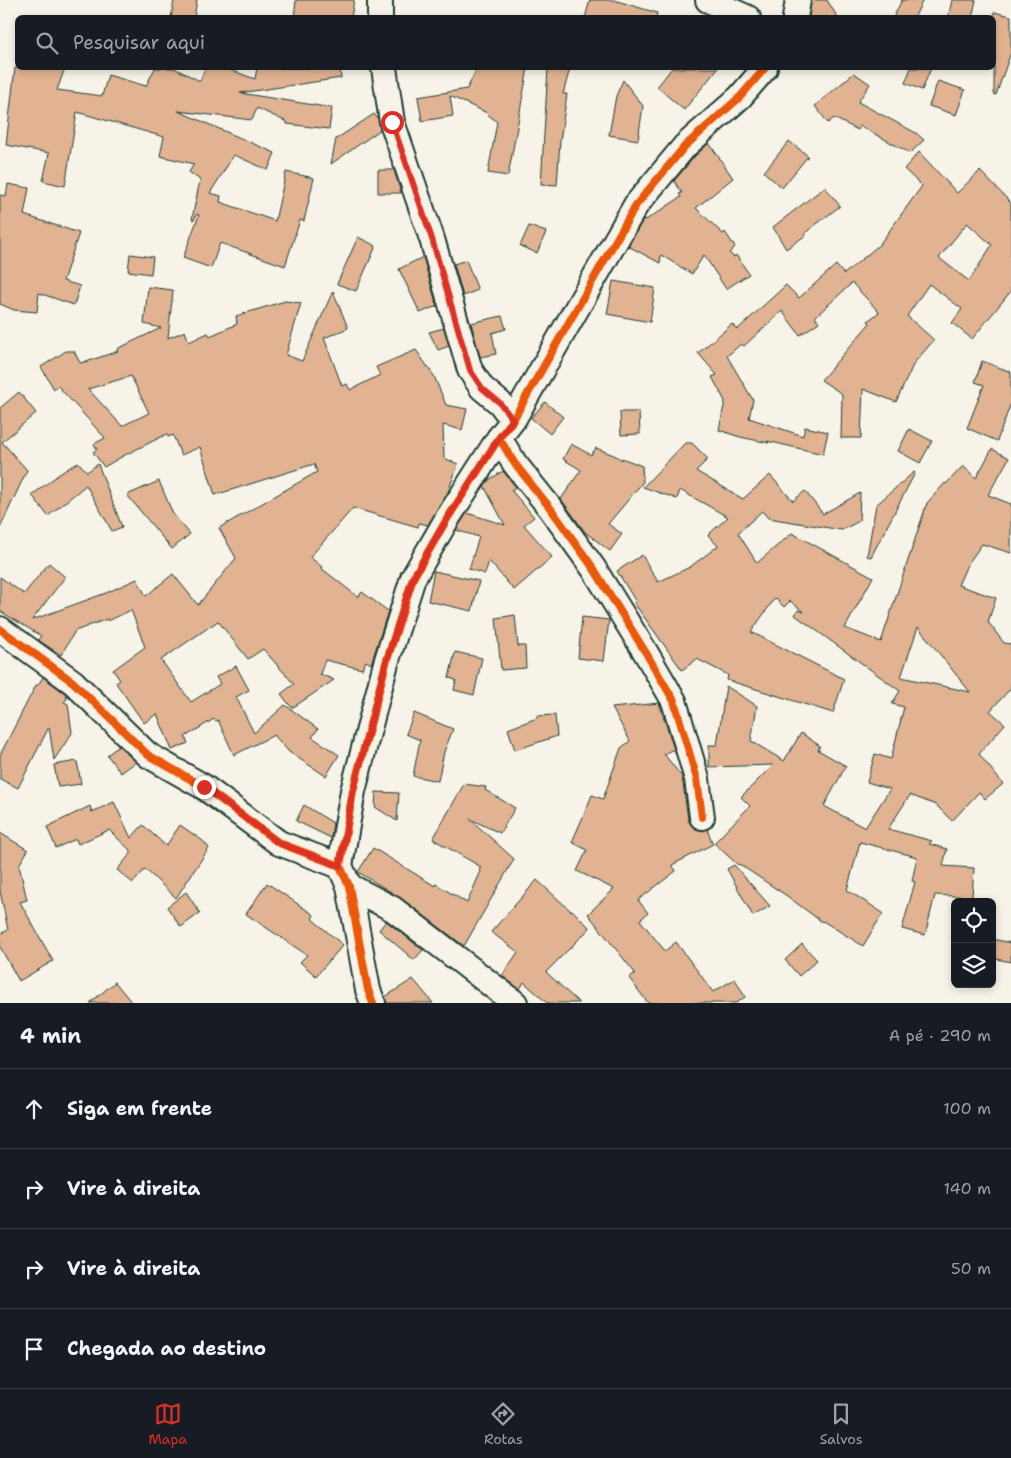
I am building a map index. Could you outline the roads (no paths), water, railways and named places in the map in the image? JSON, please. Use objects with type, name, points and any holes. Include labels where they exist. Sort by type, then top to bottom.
[{"type":"street","points":[[380,0],[380,15]]},
{"type":"street","points":[[708,0],[741,15]]},
{"type":"street","points":[[796,15],[798,0]]},
{"type":"street","points":[[384,70],[392,122],[432,239],[470,370],[482,388],[500,403],[514,464],[594,569],[674,701],[697,779],[702,817]]},
{"type":"street","points":[[366,999],[344,876],[353,791],[386,663],[413,578],[447,519],[506,429],[636,205],[685,146],[740,97],[763,70]]},
{"type":"street","points":[[0,629],[73,682],[148,755],[204,787],[279,843],[344,876],[393,909],[515,1003]]}]
